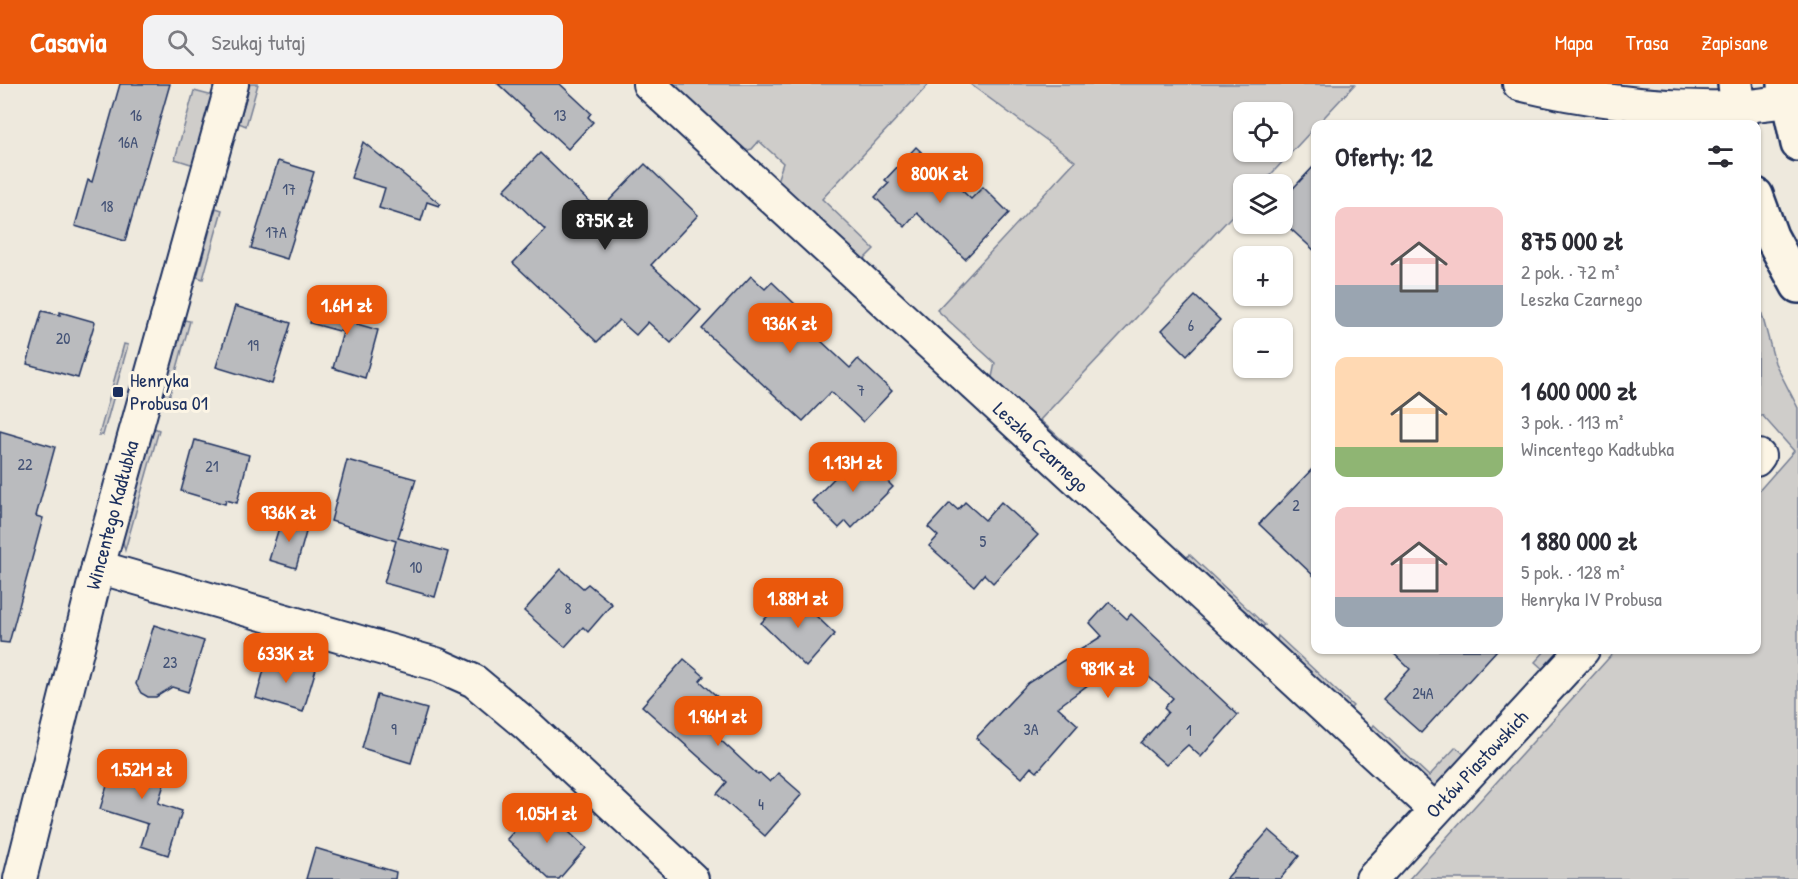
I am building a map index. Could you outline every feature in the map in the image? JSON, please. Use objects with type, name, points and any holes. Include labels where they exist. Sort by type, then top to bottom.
[{"type":"street","name":"Wincentego Kadłubka","points":[[20,879],[98,567],[232,84]]},
{"type":"street","name":"Leszka Czarnego","points":[[649,84],[1434,809]]},
{"type":"street","points":[[1526,85],[1624,102],[1687,107],[1738,105],[1790,95],[1798,144]]},
{"type":"street","points":[[1761,210],[1770,236],[1798,286]]},
{"type":"street","points":[[98,567],[427,662],[474,681],[528,726],[692,879]]},
{"type":"street","name":"Orłów Piastowskich","points":[[1372,879],[1434,809],[1579,654]]},
{"type":"shaded area","points":[[250,84],[258,84],[246,126],[239,123]]},
{"type":"shaded area","points":[[671,84],[929,84],[822,199],[874,249],[863,260],[777,181],[783,163],[759,141],[752,149],[744,151]]},
{"type":"shaded area","points":[[970,84],[1355,84],[1322,120],[1311,120],[1311,131],[1293,151],[1293,102],[1233,102],[1233,162],[1282,162],[1271,174],[1233,174],[1233,215],[1040,420],[1082,458],[1076,459],[991,382],[995,363],[937,310],[1075,161]]},
{"type":"shaded area","points":[[194,91],[213,96],[194,165],[175,159]]},
{"type":"shaded area","points":[[216,208],[222,210],[203,279],[197,277]]},
{"type":"shaded area","points":[[1761,311],[1775,363],[1798,408],[1798,879],[1409,879],[1612,654],[1761,654],[1761,488],[1794,451],[1762,415]]},
{"type":"shaded area","points":[[184,320],[190,321],[167,405],[161,403]]},
{"type":"shaded area","points":[[124,344],[128,345],[103,435],[99,435]]},
{"type":"shaded area","points":[[154,428],[159,430],[125,550],[122,538]]},
{"type":"shaded area","points":[[1189,554],[1265,625],[1260,628],[1186,561]]},
{"type":"shaded area","points":[[1278,636],[1353,706],[1348,711],[1276,643]]},
{"type":"shaded area","points":[[1542,654],[1560,654],[1545,671],[1535,662]]},
{"type":"shaded area","points":[[1374,725],[1429,776],[1456,747],[1465,755],[1433,791],[1370,732]]},
{"type":"building","points":[[120,84],[170,84],[125,241],[75,226],[88,180],[92,182]]},
{"type":"building","points":[[498,84],[560,84],[591,113],[588,117],[593,122],[568,149]]},
{"type":"building","points":[[363,142],[440,204],[439,206],[427,202],[421,221],[379,208],[385,188],[351,178]]},
{"type":"building","points":[[916,147],[971,199],[983,187],[1009,213],[965,259],[917,213],[905,227],[875,197],[889,183],[885,180]]},
{"type":"building","points":[[540,153],[599,211],[645,164],[698,215],[651,265],[701,310],[671,343],[648,322],[636,335],[619,320],[597,342],[513,263],[545,230],[504,190]]},
{"type":"building","points":[[278,161],[314,172],[287,259],[251,248]]},
{"type":"building","points":[[1311,169],[1311,247],[1293,231],[1293,188]]},
{"type":"building","points":[[751,276],[765,289],[772,282],[795,304],[789,311],[850,368],[858,359],[892,391],[863,422],[831,392],[803,421],[702,329]]},
{"type":"building","points":[[1195,296],[1220,320],[1187,355],[1162,330]]},
{"type":"building","points":[[317,298],[361,310],[357,324],[378,330],[365,378],[333,368],[343,332],[310,323]]},
{"type":"building","points":[[235,306],[291,323],[272,384],[216,367]]},
{"type":"building","points":[[42,311],[60,315],[60,312],[95,322],[78,378],[27,364]]},
{"type":"building","points":[[0,431],[55,447],[36,516],[43,518],[9,643],[0,642]]},
{"type":"building","points":[[195,440],[249,455],[237,503],[226,500],[225,504],[181,491]]},
{"type":"building","points":[[859,453],[893,487],[852,528],[846,521],[839,528],[812,501]]},
{"type":"building","points":[[347,460],[416,479],[398,538],[448,552],[435,597],[384,583],[396,541],[331,521]]},
{"type":"building","points":[[1311,470],[1311,573],[1259,524]]},
{"type":"building","points":[[965,502],[985,520],[1001,502],[1038,535],[993,583],[984,574],[974,586],[929,546],[938,536],[928,527],[950,503],[958,510]]},
{"type":"building","points":[[282,518],[308,525],[296,568],[269,560]]},
{"type":"building","points":[[561,569],[583,588],[588,584],[612,604],[588,632],[583,627],[565,647],[524,611]]},
{"type":"building","points":[[791,592],[835,634],[806,667],[761,623]]},
{"type":"building","points":[[1109,602],[1127,619],[1131,614],[1238,715],[1201,757],[1188,745],[1166,765],[1141,743],[1168,712],[1164,708],[1173,698],[1126,657],[1058,707],[1078,725],[1037,772],[1031,767],[1022,778],[976,738],[1028,683],[1102,636],[1090,623]]},
{"type":"building","points":[[154,625],[204,641],[188,692],[172,687],[156,697],[148,697],[141,693],[136,684]]},
{"type":"building","points":[[1394,654],[1493,654],[1421,733],[1383,699],[1410,669]]},
{"type":"building","points":[[268,656],[316,669],[303,712],[256,698]]},
{"type":"building","points":[[684,659],[704,676],[700,681],[733,711],[713,733],[758,775],[760,773],[770,782],[778,773],[802,794],[765,836],[717,794],[727,782],[642,706]]},
{"type":"building","points":[[377,695],[427,709],[411,763],[362,748]]},
{"type":"building","points":[[117,753],[169,769],[158,803],[182,811],[168,855],[141,846],[148,824],[100,809]]},
{"type":"building","points":[[539,804],[586,848],[559,879],[549,879],[507,839]]},
{"type":"building","points":[[1269,830],[1299,856],[1280,879],[1226,879]]},
{"type":"building","points":[[315,848],[396,872],[395,879],[306,879]]},
{"type":"place","name":"Henryka Probusa 01","points":[[118,392]]}]
